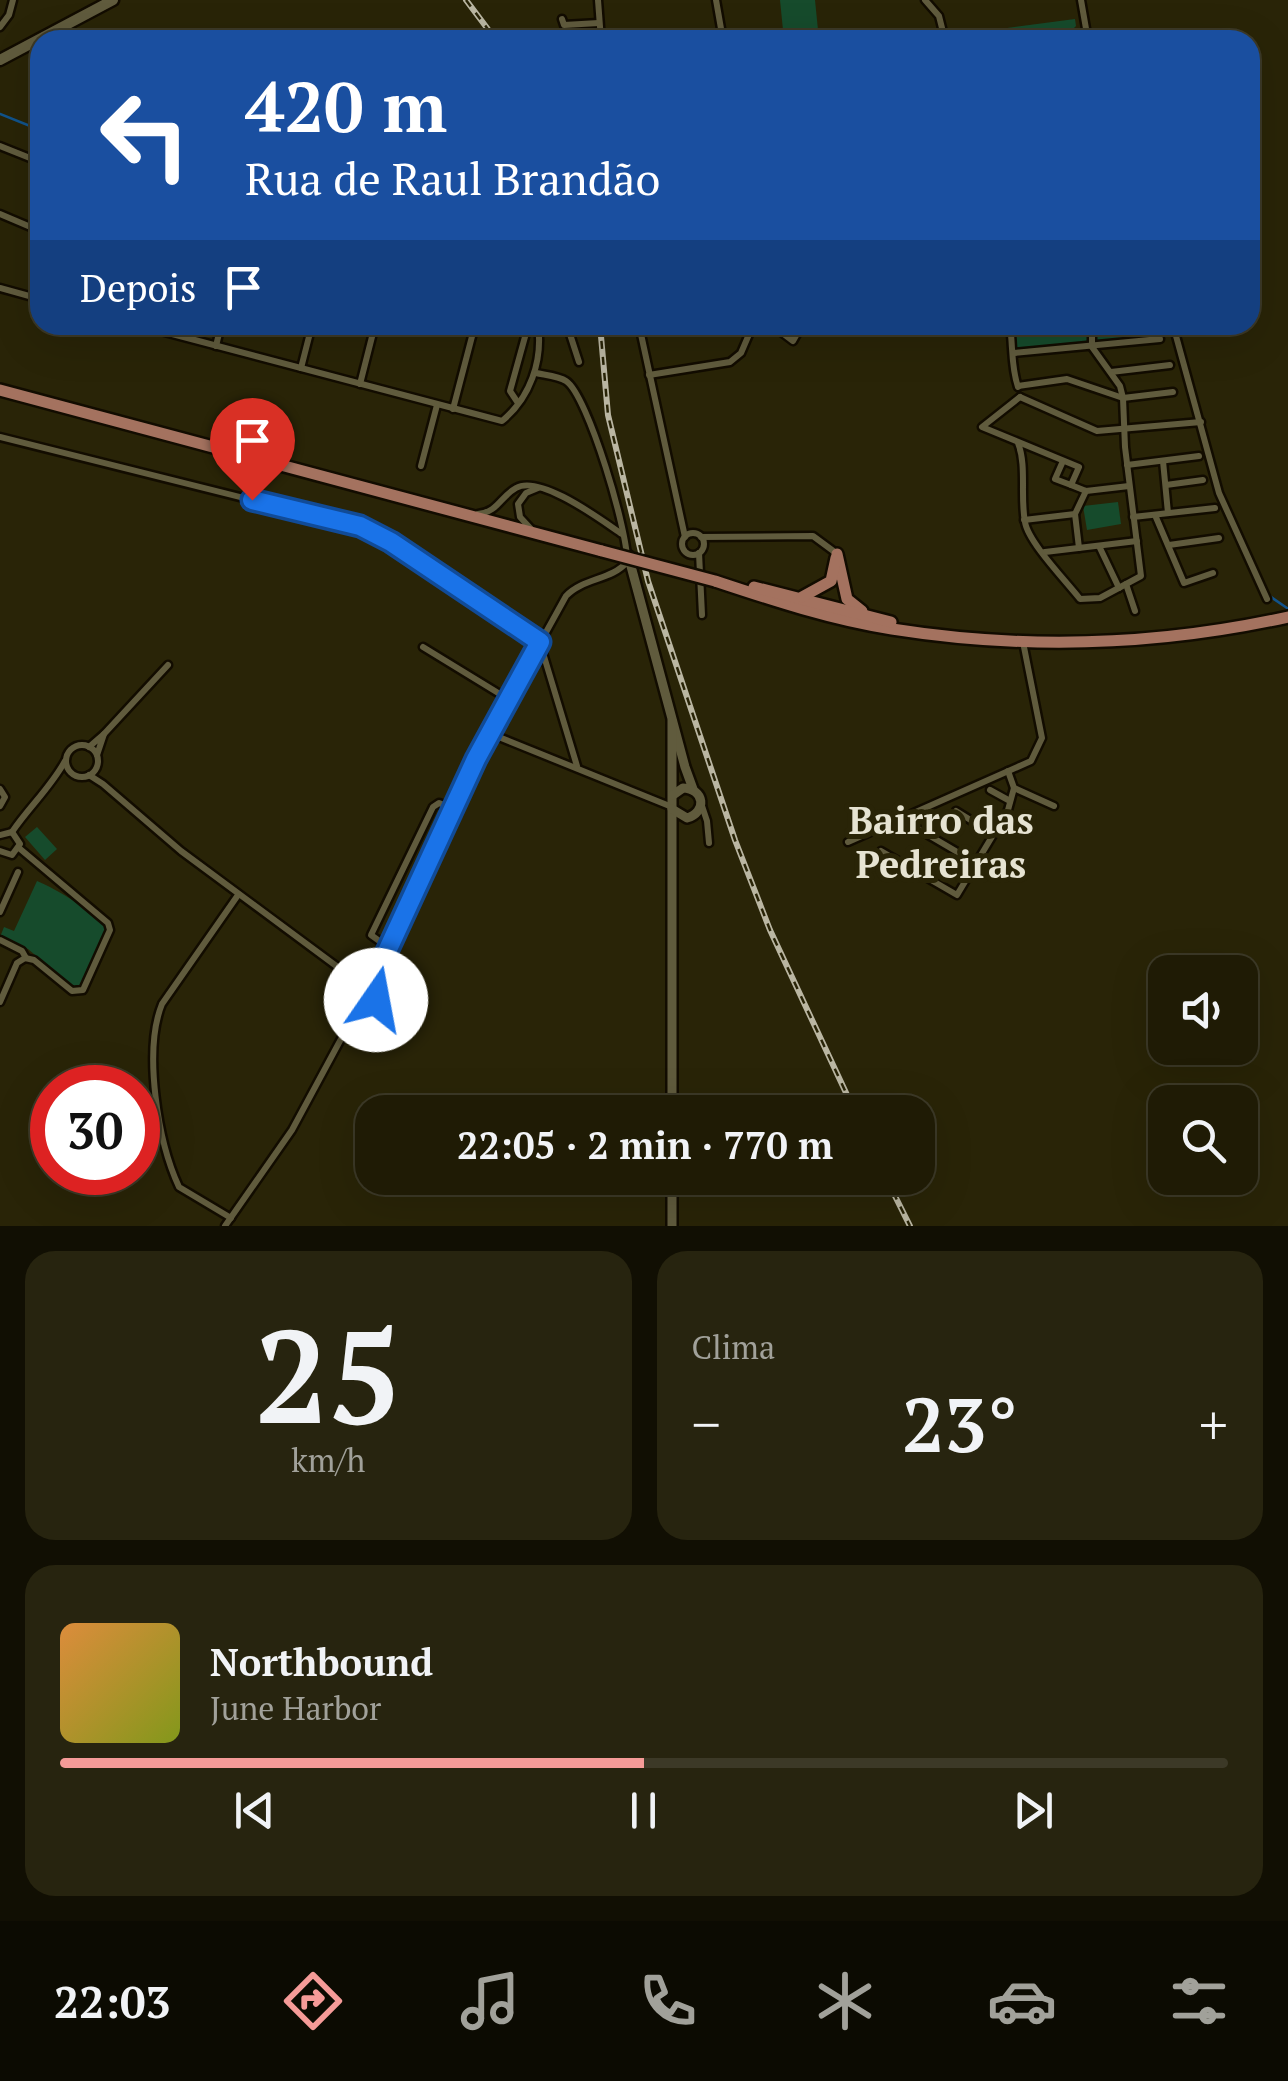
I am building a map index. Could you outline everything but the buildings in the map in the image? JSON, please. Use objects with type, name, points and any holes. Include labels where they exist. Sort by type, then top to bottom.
[{"type":"main road","points":[[51,30],[113,0]]},
{"type":"main road","points":[[4,53],[30,40]]},
{"type":"main road","points":[[0,390],[802,602],[890,629],[1023,642],[1099,644],[1174,638],[1288,617]]},
{"type":"main road","points":[[831,610],[826,599],[836,583],[837,554]]},
{"type":"main road","points":[[802,602],[836,583]]},
{"type":"main road","points":[[836,583],[855,608],[874,617]]},
{"type":"main road","points":[[831,610],[945,636]]},
{"type":"street","points":[[0,27],[10,15],[13,0]]},
{"type":"street","points":[[598,0],[600,30]]},
{"type":"street","points":[[716,0],[721,30]]},
{"type":"street","points":[[925,0],[940,16],[943,30]]},
{"type":"street","points":[[1081,0],[1086,30]]},
{"type":"street","points":[[562,20],[564,26],[599,22]]},
{"type":"street","points":[[0,146],[30,158]]},
{"type":"street","points":[[0,214],[30,227]]},
{"type":"street","points":[[0,288],[30,296]]},
{"type":"street","points":[[181,335],[502,421],[519,404],[536,372],[539,335]]},
{"type":"street","points":[[216,346],[219,335]]},
{"type":"street","points":[[301,368],[309,335]]},
{"type":"street","points":[[360,384],[372,335]]},
{"type":"street","points":[[453,409],[473,335]]},
{"type":"street","points":[[519,404],[510,391],[526,335]]},
{"type":"street","points":[[570,335],[579,362]]},
{"type":"street","points":[[641,335],[683,521],[695,543],[702,616]]},
{"type":"street","points":[[649,375],[730,362],[741,354],[750,335]]},
{"type":"street","points":[[1011,335],[1012,370],[1020,397]]},
{"type":"street","points":[[1018,443],[1025,527],[1080,598],[1100,598],[1140,576],[1123,398],[1120,386],[1092,347],[1092,335]]},
{"type":"street","points":[[1175,335],[1224,509],[1267,599]]},
{"type":"street","points":[[1014,353],[1160,339]]},
{"type":"street","points":[[1111,372],[1170,365]]},
{"type":"street","points":[[536,372],[564,380],[574,389],[610,479],[672,721],[679,767],[673,834],[672,1095]]},
{"type":"street","points":[[1018,386],[1067,379],[1123,398],[1173,392]]},
{"type":"street","points":[[1020,397],[1097,431],[1201,422]]},
{"type":"street","points":[[1020,397],[982,427],[1079,467],[1071,485]]},
{"type":"street","points":[[421,466],[437,405]]},
{"type":"street","points":[[0,438],[360,526],[391,542],[540,642],[577,767]]},
{"type":"street","points":[[1022,455],[1033,449]]},
{"type":"street","points":[[1127,465],[1199,456]]},
{"type":"street","points":[[1062,461],[1055,479],[1086,491],[1130,486]]},
{"type":"street","points":[[1163,461],[1168,513]]},
{"type":"street","points":[[1166,485],[1203,480]]},
{"type":"street","points":[[467,514],[491,511],[523,485],[558,494],[623,534]]},
{"type":"street","points":[[537,534],[520,517],[518,504],[526,493],[542,488]]},
{"type":"street","points":[[1079,548],[1075,514],[1086,491]]},
{"type":"street","points":[[1133,517],[1215,508]]},
{"type":"street","points":[[1024,520],[1075,514]]},
{"type":"street","points":[[1155,515],[1184,583],[1213,572]]},
{"type":"street","points":[[695,543],[719,538],[813,536],[837,554]]},
{"type":"street","points":[[1169,546],[1219,538]]},
{"type":"street","points":[[1045,552],[1137,541]]},
{"type":"street","points":[[1099,546],[1135,611]]},
{"type":"street","points":[[238,895],[162,1004],[156,1022],[154,1074],[162,1125],[179,1187],[228,1222],[292,1130],[355,1013],[384,993],[383,960],[452,808],[489,733],[569,592],[618,571],[628,555]]},
{"type":"street","points":[[848,842],[1031,761],[1042,738],[1023,642]]},
{"type":"street","points":[[423,647],[508,699]]},
{"type":"street","points":[[12,832],[38,794],[55,780],[74,747],[88,747],[104,734],[168,666]]},
{"type":"street","points":[[489,733],[658,802],[674,800],[694,789]]},
{"type":"street","points":[[104,734],[96,768],[104,784]]},
{"type":"street","points":[[88,747],[97,756]]},
{"type":"street","points":[[66,760],[74,775]]},
{"type":"street","points":[[679,767],[700,796],[708,843]]},
{"type":"street","points":[[89,775],[96,768]]},
{"type":"street","points":[[880,851],[957,895],[1010,801],[1014,788],[1008,771]]},
{"type":"street","points":[[55,780],[89,775],[104,784],[182,852],[343,970],[355,990],[369,1001]]},
{"type":"street","points":[[1014,788],[1054,806]]},
{"type":"street","points":[[0,789],[4,797],[0,806]]},
{"type":"street","points":[[990,790],[1010,801]]},
{"type":"street","points":[[674,800],[678,816],[690,818],[708,832]]},
{"type":"street","points":[[389,948],[372,935],[433,807],[440,803],[452,808]]},
{"type":"street","points":[[673,834],[702,806]]},
{"type":"street","points":[[956,811],[994,834]]},
{"type":"street","points":[[913,826],[976,863]]},
{"type":"street","points":[[0,1002],[17,963],[27,959],[79,992],[88,984],[110,930],[108,924],[20,848],[18,836],[1,833]]},
{"type":"street","points":[[0,865],[2,853],[15,853],[20,848]]},
{"type":"street","points":[[0,912],[18,872]]},
{"type":"street","points":[[0,940],[22,951],[27,959]]},
{"type":"street","points":[[355,1013],[355,990],[366,971],[383,960]]},
{"type":"street","points":[[343,970],[366,971],[383,978]]},
{"type":"street","points":[[672,1195],[672,1226]]},
{"type":"green space","points":[[780,0],[815,0],[818,30],[783,30]]},
{"type":"green space","points":[[1075,19],[1076,26],[1072,30],[1007,28]]},
{"type":"green space","points":[[1015,335],[1087,335],[1087,343],[1017,349]]},
{"type":"green space","points":[[1096,335],[1167,335],[1096,342]]},
{"type":"green space","points":[[1118,502],[1121,524],[1087,530],[1083,506]]},
{"type":"green space","points":[[37,827],[57,849],[45,860],[25,837]]},
{"type":"green space","points":[[37,881],[75,902],[108,931],[85,985],[76,989],[28,949],[0,937],[4,927],[14,931]]},
{"type":"waterway","points":[[0,114],[30,126]]},
{"type":"waterway","points":[[1179,335],[1224,497]]},
{"type":"waterway","points":[[1268,595],[1287,608]]},
{"type":"railway","points":[[466,0],[488,30]]},
{"type":"railway","points":[[601,335],[608,415],[648,581],[735,840],[770,930],[847,1095]]},
{"type":"railway","points":[[894,1195],[910,1226]]},
{"type":"district","name":"Bairro das Pedreiras","points":[[941,843]]},
{"type":"route","points":[[252,500],[360,526],[391,542],[540,642],[476,759],[435,845],[383,960],[385,988],[376,1000]]}]
